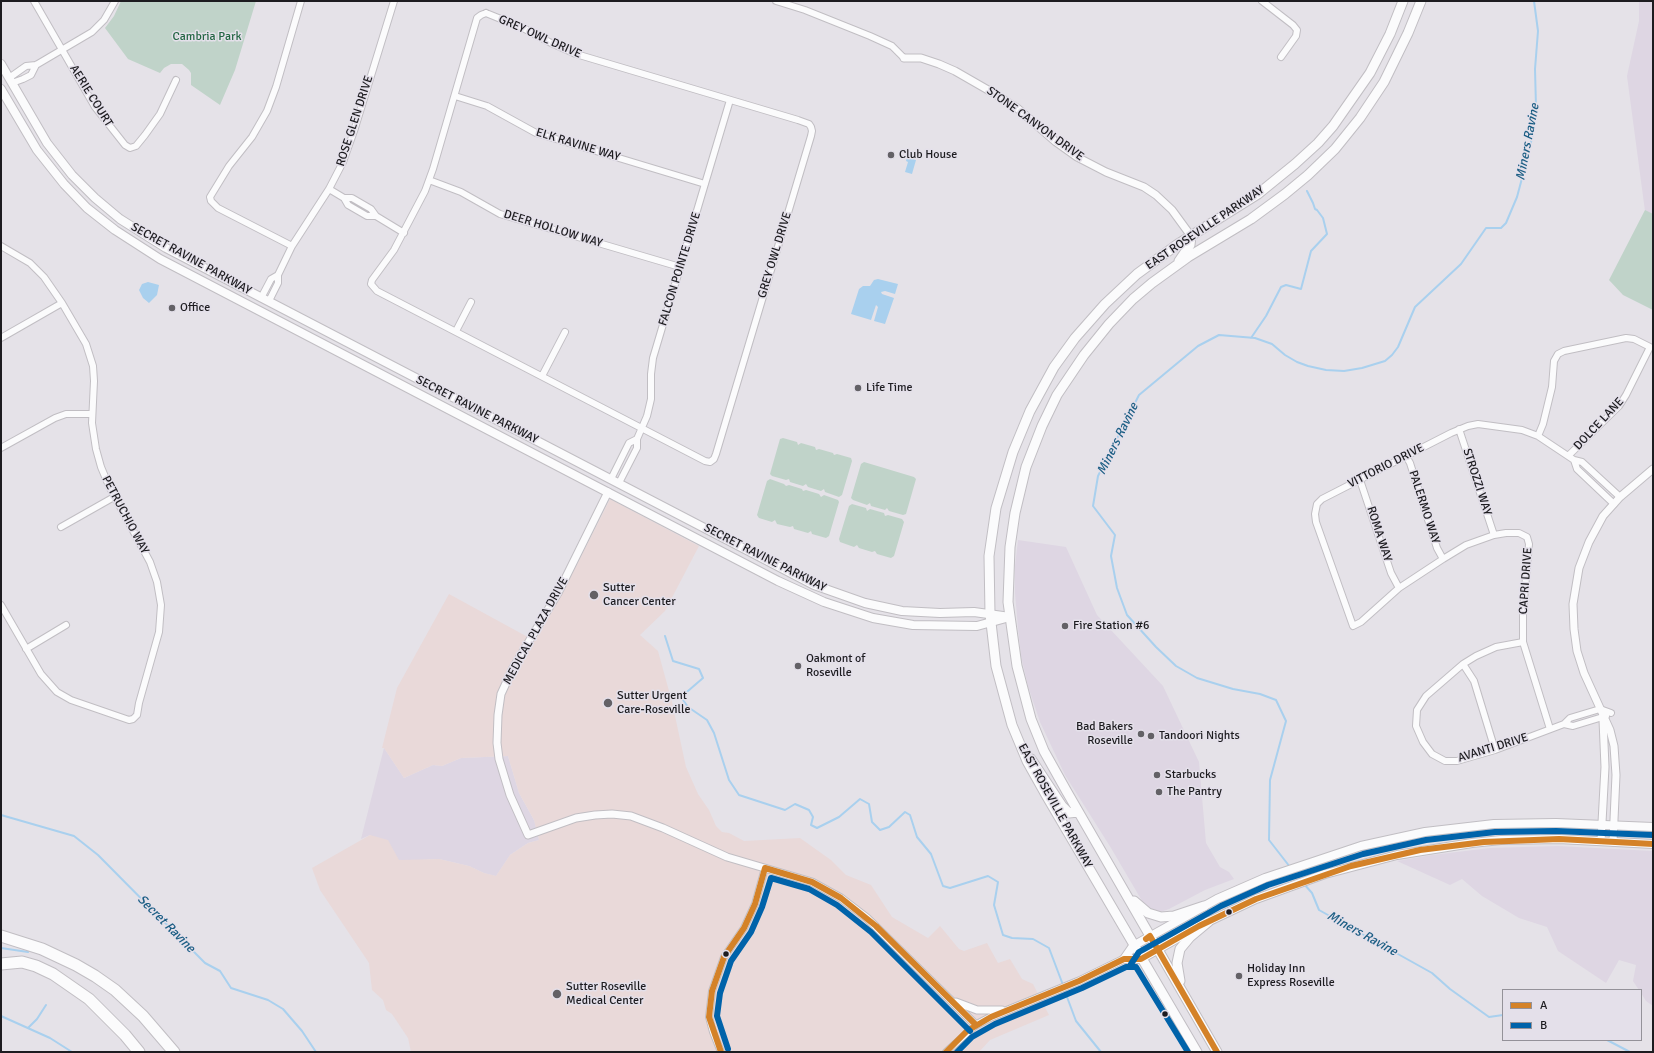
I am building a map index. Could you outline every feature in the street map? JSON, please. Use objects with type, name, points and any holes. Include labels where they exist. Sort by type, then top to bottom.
[{"type":"highway","points":[[1,936],[42,949],[95,976],[115,990],[143,1016],[174,1052]]},
{"type":"highway","points":[[1,964],[22,962],[36,966],[53,974],[89,999],[126,1035],[139,1052]]},
{"type":"main road","name":"EAST ROSEVILLE PARKWAY","points":[[1197,1052],[1133,946],[1042,789],[1012,725],[996,666],[990,618],[989,556],[996,508],[1013,452],[1036,398],[1063,354],[1105,304],[1137,274],[1191,236],[1258,194],[1290,169],[1322,139],[1349,105],[1370,73],[1390,34],[1403,1]]},
{"type":"main road","name":"EAST ROSEVILLE PARKWAY","points":[[1217,1052],[1044,751],[1031,718],[1017,666],[1010,617],[1009,572],[1015,513],[1026,467],[1042,426],[1057,396],[1074,368],[1109,324],[1134,299],[1174,267],[1269,206],[1297,185],[1335,149],[1360,118],[1384,82],[1408,33],[1419,2]]},
{"type":"main road","name":"SECRET RAVINE PARKWAY","points":[[1,64],[43,137],[60,160],[83,187],[108,210],[149,239],[619,484],[799,577],[828,590],[854,600],[902,611],[926,613],[974,612],[990,618],[1010,617]]},
{"type":"main road","points":[[1,87],[10,80]]},
{"type":"main road","name":"SECRET RAVINE PARKWAY","points":[[1,87],[25,131],[50,168],[67,188],[101,220],[126,239],[154,256],[796,590],[850,612],[880,620],[913,624],[977,626],[990,618]]},
{"type":"main road","points":[[1174,267],[1190,245],[1191,236]]},
{"type":"main road","points":[[259,311],[265,300]]},
{"type":"main road","points":[[608,492],[611,479]]},
{"type":"main road","points":[[608,492],[619,484]]},
{"type":"main road","points":[[1020,743],[1035,763],[1062,806],[1069,813],[1078,812]]},
{"type":"main road","points":[[1124,959],[1133,946],[1204,906],[1265,878],[1341,851],[1400,837],[1470,826],[1529,823],[1653,827]]},
{"type":"main road","points":[[1124,959],[1141,959],[1208,922],[1245,904],[1275,892],[1351,866],[1397,855],[1472,843],[1539,839],[1653,844]]},
{"type":"main road","points":[[1123,889],[1144,911],[1158,916],[1174,916],[1204,906]]},
{"type":"main road","points":[[1186,997],[1177,970],[1178,955],[1182,946],[1190,937],[1208,922]]},
{"type":"street","points":[[34,1],[62,50]]},
{"type":"street","points":[[10,80],[26,66],[36,65],[92,32],[104,20],[115,1]]},
{"type":"street","points":[[292,246],[218,208],[214,205],[210,197],[229,166],[252,137],[267,111],[276,87],[302,1]]},
{"type":"street","name":"ROSE GLEN DRIVE","points":[[265,300],[271,279],[278,275],[292,246],[329,189],[348,147],[394,1]]},
{"type":"street","name":"STONE CANYON DRIVE","points":[[776,1],[805,10],[870,36],[892,46],[904,58],[920,58],[955,71],[1017,108],[1056,142],[1077,157],[1106,172],[1144,187],[1156,195],[1172,210],[1191,236]]},
{"type":"street","points":[[1262,1],[1293,25],[1297,30],[1296,36],[1281,57]]},
{"type":"street","name":"GREY OWL DRIVE","points":[[486,14],[523,28],[576,54],[730,100],[809,124],[812,132],[714,459],[710,462],[705,461],[377,291],[371,284],[372,280],[388,259],[404,233],[429,180],[477,18],[481,15],[486,14]]},
{"type":"street","name":"AERIE COURT","points":[[62,50],[100,114],[125,145],[130,148],[136,146],[160,114],[176,80]]},
{"type":"street","points":[[10,80],[23,79],[31,74],[36,65]]},
{"type":"street","name":"ELK RAVINE WAY","points":[[455,96],[487,106],[536,133],[705,184]]},
{"type":"street","name":"FALCON POINTE DRIVE","points":[[619,484],[637,448],[637,438],[642,428],[651,399],[651,374],[653,358],[730,100]]},
{"type":"street","name":"DEER HOLLOW WAY","points":[[429,180],[461,192],[500,214],[680,267]]},
{"type":"street","points":[[329,189],[344,198],[348,205],[356,210],[367,216],[376,216]]},
{"type":"street","points":[[344,198],[352,198],[372,209],[376,216],[404,233]]},
{"type":"street","points":[[356,210],[360,203]]},
{"type":"street","name":"PETRUCHIO WAY","points":[[1,246],[38,270],[51,286],[86,344],[91,359],[94,381],[92,414],[93,432],[98,458],[104,476],[114,497],[150,562],[157,582],[161,605],[159,632],[137,715],[134,719],[129,720],[64,697],[45,681],[26,649]]},
{"type":"street","points":[[456,331],[471,302]]},
{"type":"street","points":[[1,338],[62,303]]},
{"type":"street","points":[[542,376],[565,332]]},
{"type":"street","name":"DOLCE LANE","points":[[1538,436],[1543,424],[1552,387],[1554,360],[1558,354],[1564,351],[1626,338],[1634,338],[1650,347],[1629,390],[1619,406],[1571,458]]},
{"type":"street","points":[[1,448],[55,418],[66,414],[92,414]]},
{"type":"street","name":"VITTORIO DRIVE","points":[[1353,626],[1316,522],[1315,514],[1317,504],[1322,499],[1459,429],[1478,424],[1522,430],[1538,436],[1571,458],[1582,462],[1620,497]]},
{"type":"street","name":"STROZZI WAY","points":[[1459,429],[1494,535]]},
{"type":"street","name":"FALCON POINTE DRIVE","points":[[611,479],[629,444],[637,438]]},
{"type":"street","name":"PALERMO WAY","points":[[1406,456],[1410,463],[1437,548],[1443,559]]},
{"type":"street","name":"VITTORIO DRIVE","points":[[1571,458],[1577,469],[1614,504]]},
{"type":"street","points":[[621,459],[629,463]]},
{"type":"street","points":[[1582,474],[1588,467]]},
{"type":"street","points":[[1613,842],[1616,759],[1612,737],[1586,678],[1577,651],[1573,604],[1579,568],[1589,542],[1603,516],[1620,497],[1653,470]]},
{"type":"street","name":"ROMA WAY","points":[[1360,480],[1391,573],[1399,588]]},
{"type":"street","name":"MEDICAL PLAZA DRIVE","points":[[608,492],[558,593],[513,668],[501,694],[498,715],[497,744],[502,771],[510,795],[528,835],[576,818],[595,814],[631,816],[663,828],[727,857],[812,882],[846,901],[876,926],[976,1025]]},
{"type":"street","points":[[60,527],[114,497]]},
{"type":"street","name":"CAPRI DRIVE","points":[[1353,626],[1361,622],[1399,588],[1443,559],[1466,546],[1494,535],[1519,533],[1527,537],[1529,544],[1522,611],[1523,642],[1550,729]]},
{"type":"street","points":[[1,605],[26,649],[66,625]]},
{"type":"street","name":"AVANTI DRIVE","points":[[1523,642],[1496,647],[1463,664],[1426,696],[1417,710],[1416,726],[1423,742],[1432,754],[1445,760],[1457,762],[1495,750],[1564,724],[1570,718],[1600,709]]},
{"type":"street","points":[[1463,664],[1474,681],[1495,750]]},
{"type":"street","points":[[1578,716],[1580,724]]},
{"type":"street","points":[[1601,841],[1605,767],[1603,717]]},
{"type":"street","name":"AVANTI DRIVE","points":[[1564,724],[1573,726],[1603,717]]},
{"type":"street","points":[[721,1052],[713,1032],[710,1017],[712,991],[724,957],[744,928],[755,904],[765,868]]},
{"type":"street","points":[[946,1052],[964,1034],[976,1025],[1008,1010],[1079,981],[1124,959]]},
{"type":"street","points":[[951,999],[977,1010],[1008,1010]]},
{"type":"shaded area","points":[[1639,1],[1653,1],[1653,215],[1645,211],[1627,76],[1639,21]]},
{"type":"shaded area","points":[[610,499],[699,546],[665,611],[640,635],[658,651],[672,702],[686,767],[698,794],[709,810],[716,826],[722,832],[729,833],[744,841],[800,838],[831,860],[846,875],[871,885],[892,917],[928,938],[940,926],[959,949],[964,951],[987,943],[998,963],[1010,959],[1022,979],[1033,984],[1049,1015],[990,1040],[979,1052],[411,1052],[408,1038],[392,1014],[386,1010],[383,1000],[372,990],[369,963],[320,890],[312,868],[370,835],[388,840],[399,860],[439,859],[469,866],[484,873],[496,876],[510,855],[528,843],[539,840],[534,820],[519,793],[508,756],[461,758],[442,766],[433,765],[404,778],[384,748],[382,748],[397,688],[449,594],[535,641],[562,594]]},
{"type":"shaded area","points":[[1018,540],[1066,547],[1097,615],[1163,686],[1199,762],[1206,843],[1220,867],[1229,872],[1234,879],[1205,890],[1169,909],[1160,912],[1153,911],[1145,906],[1111,848],[1065,775],[1040,722],[1028,686],[1021,656],[1015,593],[1015,566]]},
{"type":"shaded area","points":[[384,748],[404,778],[433,765],[442,766],[461,758],[508,756],[519,793],[534,820],[539,840],[528,843],[510,855],[496,876],[484,873],[469,866],[439,859],[399,861],[370,835],[361,839]]},
{"type":"shaded area","points":[[1558,846],[1653,851],[1653,1006],[1646,1001],[1642,995],[1642,989],[1638,989],[1633,981],[1636,965],[1619,960],[1606,983],[1558,951],[1547,927],[1519,918],[1482,896],[1462,879],[1450,885],[1397,861],[1490,848]]},
{"type":"green space","name":"Cambria Park","points":[[121,1],[256,1],[235,70],[220,105],[191,85],[191,73],[182,64],[171,64],[164,68],[160,73],[128,59],[105,28],[114,16]]},
{"type":"green space","points":[[1645,210],[1653,214],[1653,310],[1623,295],[1609,280]]},
{"type":"green space","points":[[783,438],[797,442],[798,445],[801,443],[815,447],[816,450],[819,449],[833,453],[834,455],[837,454],[851,458],[852,461],[842,495],[839,497],[825,492],[824,489],[821,491],[808,487],[806,484],[803,486],[790,482],[789,479],[786,480],[772,476],[770,474],[780,439]]},
{"type":"green space","points":[[864,462],[914,477],[916,479],[906,514],[903,515],[889,511],[887,508],[885,510],[871,506],[870,503],[867,505],[851,498],[861,464]]},
{"type":"green space","points":[[770,479],[786,486],[789,485],[802,489],[803,491],[806,490],[819,494],[821,497],[824,495],[838,500],[839,502],[829,536],[826,538],[812,534],[811,531],[808,533],[794,529],[793,526],[790,527],[777,524],[775,520],[772,522],[759,518],[757,515],[767,481]]},
{"type":"green space","points":[[852,504],[866,508],[867,511],[870,509],[884,513],[885,516],[888,515],[902,519],[904,522],[894,556],[891,558],[877,554],[875,551],[872,552],[859,548],[857,545],[854,547],[840,542],[839,539],[849,506]]},
{"type":"water","points":[[907,157],[916,160],[912,174],[905,172],[908,162],[906,161]]},
{"type":"water","points":[[878,279],[898,284],[895,294],[885,291],[881,292],[882,294],[894,298],[885,324],[874,321],[878,307],[876,305],[871,320],[851,314],[859,289],[863,286],[870,286],[874,280]]},
{"type":"water","points":[[148,282],[159,285],[157,295],[149,303],[143,298],[139,290],[142,284]]},
{"type":"waterway","name":"Miners Ravine","points":[[1290,867],[1269,840],[1270,780],[1286,721],[1276,700],[1260,694],[1233,689],[1197,678],[1176,666],[1156,647],[1127,615],[1117,588],[1111,556],[1115,535],[1093,506],[1098,476],[1139,395],[1198,346],[1219,335],[1255,338],[1272,344],[1285,355],[1297,362],[1326,370],[1344,371],[1362,368],[1385,361],[1392,355],[1398,347],[1415,307],[1461,264],[1486,228],[1501,228],[1506,223],[1517,197],[1532,138],[1536,107],[1535,69],[1538,31],[1534,1]]},
{"type":"waterway","points":[[1251,338],[1266,316],[1281,287],[1286,285],[1301,289],[1311,251],[1327,234],[1323,218],[1315,209],[1307,191]]},
{"type":"waterway","points":[[665,636],[673,661],[699,669],[703,678],[681,697],[688,707],[707,720],[714,733],[729,780],[739,795],[785,810],[795,804],[809,810],[813,817],[811,825],[817,828],[839,817],[860,799],[869,804],[872,822],[880,830],[889,827],[905,812],[910,815],[917,837],[931,854],[943,886],[950,888],[988,876],[998,882],[994,905],[1003,935],[1012,938],[1033,939],[1049,948],[1063,985]]},
{"type":"waterway","name":"Secret Ravine","points":[[1,815],[74,836],[98,855],[205,963],[220,971],[231,988],[268,1000],[283,1009],[302,1031],[316,1052]]},
{"type":"waterway","name":"Miners Ravine","points":[[1294,872],[1301,880]]},
{"type":"waterway","name":"Miners Ravine","points":[[1304,884],[1312,893],[1319,910],[1432,973],[1450,989],[1489,1017],[1502,1015]]},
{"type":"waterway","points":[[1,948],[28,952]]},
{"type":"waterway","points":[[1064,989],[1076,1021],[1101,1052]]},
{"type":"waterway","points":[[28,1028],[37,1019],[46,1005]]},
{"type":"waterway","points":[[1,1016],[50,1038],[72,1052]]},
{"type":"waterway","name":"Miners Ravine","points":[[1609,1041],[1630,1052]]},
{"type":"transit line","name":"B","points":[[1131,964],[1139,952],[1221,906],[1268,885],[1363,854],[1426,840],[1495,832],[1556,831],[1653,835]]},
{"type":"transit line","name":"A","points":[[946,1052],[967,1031],[991,1017],[1079,981],[1124,959],[1141,959],[1199,926],[1256,899],[1351,866],[1420,850],[1484,842],[1559,839],[1653,844]]},
{"type":"transit line","name":"A","points":[[721,1052],[709,1017],[712,991],[724,957],[744,928],[755,904],[765,868],[812,882],[841,898],[876,926],[976,1025]]},
{"type":"transit line","name":"B","points":[[728,1049],[717,1016],[720,993],[731,961],[751,932],[762,907],[771,878],[809,889],[837,905],[871,932],[970,1031]]},
{"type":"transit line","name":"A","points":[[1146,939],[1150,936],[1217,1052]]},
{"type":"transit line","name":"B","points":[[957,1052],[972,1037],[995,1024],[1082,988],[1126,967],[1136,967],[1188,1052]]},
{"type":"place","name":"Club House","points":[[891,155]]},
{"type":"place","name":"Office","points":[[172,308]]},
{"type":"place","name":"Life Time","points":[[858,388]]},
{"type":"place","name":"Sutter Cancer Center","points":[[594,595]]},
{"type":"place","name":"Fire Station #6","points":[[1065,626]]},
{"type":"place","name":"Oakmont of Roseville","points":[[798,666]]},
{"type":"place","name":"Sutter Urgent Care-Roseville","points":[[608,703]]},
{"type":"place","name":"Bad Bakers Roseville","points":[[1141,734]]},
{"type":"place","name":"Tandoori Nights","points":[[1151,736]]},
{"type":"place","name":"Starbucks","points":[[1157,775]]},
{"type":"place","name":"The Pantry","points":[[1159,792]]},
{"type":"place","name":"Holiday Inn Express Roseville","points":[[1239,976]]},
{"type":"place","name":"Sutter Roseville Medical Center","points":[[557,994]]}]
